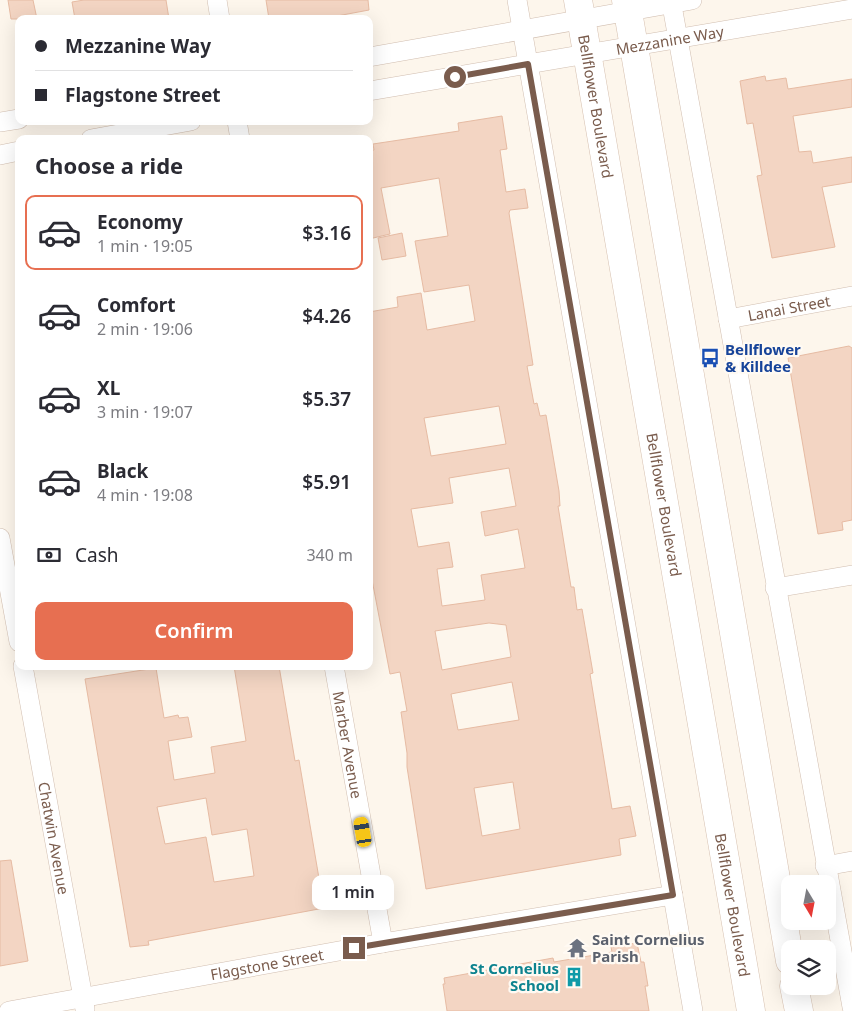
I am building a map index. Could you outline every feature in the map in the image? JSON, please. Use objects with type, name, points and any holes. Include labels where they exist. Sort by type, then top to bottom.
[{"type":"main road","points":[[627,5],[786,940]]},
{"type":"main road","name":"Bellflower Boulevard","points":[[580,10],[751,1011]]},
{"type":"main road","points":[[796,995],[799,1011]]},
{"type":"street","points":[[216,0],[219,15]]},
{"type":"street","points":[[517,0],[693,1011]]},
{"type":"street","points":[[373,56],[522,30],[580,10],[692,0]]},
{"type":"street","points":[[672,2],[775,588],[852,1007]]},
{"type":"street","name":"Mezzanine Way","points":[[373,90],[852,9]]},
{"type":"street","points":[[0,122],[15,119]]},
{"type":"street","points":[[113,135],[169,125]]},
{"type":"street","points":[[0,155],[15,152]]},
{"type":"street","name":"Lanai Street","points":[[728,319],[852,296]]},
{"type":"street","points":[[0,538],[15,620]]},
{"type":"street","points":[[775,588],[852,575]]},
{"type":"street","name":"Chatwin Avenue","points":[[24,670],[84,1005]]},
{"type":"street","name":"Marber Avenue","points":[[335,670],[382,942]]},
{"type":"street","points":[[825,866],[852,861]]},
{"type":"street","name":"Flagstone Street","points":[[9,1011],[84,1005],[382,942],[673,895]]},
{"type":"building","points":[[8,0],[33,0],[36,15],[15,15],[15,19],[11,19]]},
{"type":"building","points":[[84,0],[166,0],[168,15],[74,15],[72,2]]},
{"type":"building","points":[[266,0],[368,0],[369,10],[342,15],[268,15]]},
{"type":"building","points":[[765,76],[766,81],[786,78],[788,89],[852,79],[852,107],[793,116],[799,152],[811,151],[813,163],[852,157],[852,182],[822,187],[835,247],[772,258],[757,176],[762,175],[753,123],[747,124],[740,81]]},
{"type":"building","points":[[502,116],[507,149],[500,150],[506,192],[525,189],[528,208],[510,210],[509,213],[533,365],[527,366],[534,404],[537,403],[540,416],[546,415],[559,491],[560,506],[558,506],[571,587],[574,587],[577,610],[582,609],[593,673],[590,674],[612,809],[630,806],[636,836],[619,839],[621,855],[426,889],[407,767],[407,753],[401,712],[407,711],[400,672],[390,674],[373,585],[373,311],[398,307],[397,297],[421,293],[427,330],[475,321],[469,285],[424,292],[415,241],[448,236],[439,178],[381,188],[390,234],[373,238],[373,144],[459,131],[458,123]],"holes":[[[499,406],[506,444],[431,456],[424,418]],[[509,468],[516,506],[481,512],[485,536],[518,529],[525,568],[481,575],[485,600],[442,606],[437,569],[453,567],[449,542],[418,547],[411,509],[453,503],[449,478]],[[489,623],[506,625],[511,657],[442,670],[435,631]],[[512,682],[519,720],[458,730],[451,694]],[[513,782],[520,829],[482,836],[474,788]]]},
{"type":"building","points":[[402,233],[406,256],[382,260],[378,238]]},
{"type":"building","points":[[849,346],[852,348],[852,520],[842,522],[843,530],[818,534],[788,358]]},
{"type":"building","points":[[143,670],[156,670],[164,718],[178,715],[179,718],[188,717],[192,737],[168,741],[174,780],[215,773],[211,747],[246,741],[235,670],[280,670],[295,761],[299,760],[324,908],[148,941],[149,945],[130,947],[85,679]],"holes":[[[206,798],[212,835],[247,829],[254,876],[214,882],[206,837],[165,844],[157,807]]]},
{"type":"building","points":[[11,860],[28,961],[0,966],[0,861]]},
{"type":"building","name":"St Cornelius School","points":[[637,943],[641,962],[644,962],[648,986],[645,986],[649,1011],[447,1011],[443,984],[445,984],[444,978],[553,958],[554,962],[612,952],[611,947]]},
{"type":"place","name":"Bellflower & Killdee","points":[[710,358]]},
{"type":"place","name":"Saint Cornelius Parish","points":[[577,948]]},
{"type":"place","name":"St Cornelius School","points":[[574,977]]},
{"type":"route","points":[[354,948],[673,895],[528,64],[455,77]]}]
